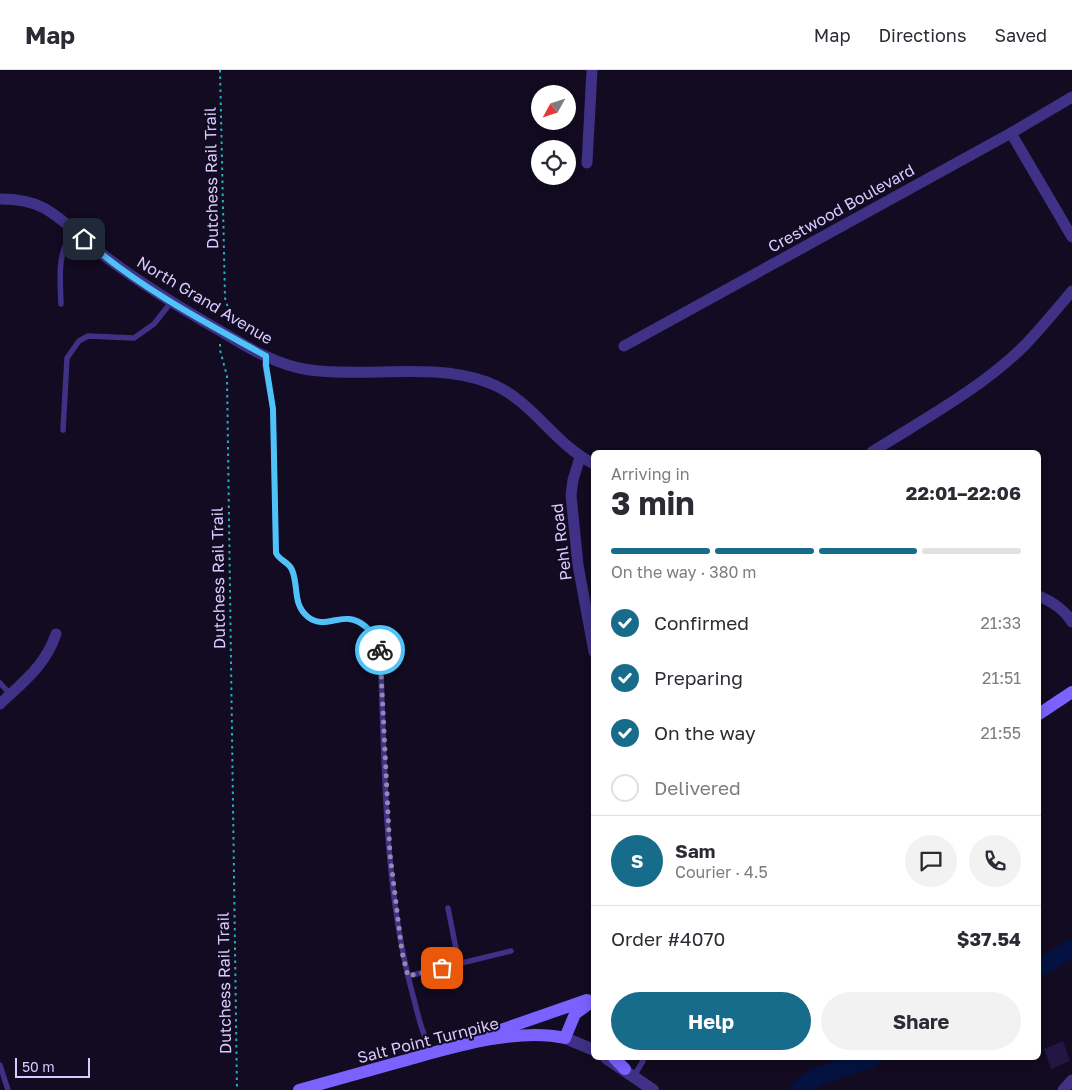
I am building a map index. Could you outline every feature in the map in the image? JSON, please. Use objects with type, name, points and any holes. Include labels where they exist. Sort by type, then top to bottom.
[{"type":"main road","points":[[1041,713],[1072,692]]},
{"type":"main road","points":[[446,1049],[591,1000]]},
{"type":"main road","points":[[565,1038],[575,1014],[591,1001]]},
{"type":"main road","name":"Salt Point Turnpike","points":[[299,1090],[446,1049],[532,1034],[549,1034],[565,1038]]},
{"type":"main road","points":[[616,1060],[629,1073]]},
{"type":"street","points":[[588,163],[592,70]]},
{"type":"street","name":"Crestwood Boulevard","points":[[624,346],[1011,133],[1072,97]]},
{"type":"street","points":[[1011,133],[1072,237]]},
{"type":"street","name":"North Grand Avenue","points":[[0,200],[26,202],[43,207],[122,269],[225,334],[266,356],[308,370],[438,373],[486,382],[525,403],[580,457],[591,462]]},
{"type":"street","points":[[875,450],[1001,366],[1026,344],[1072,291]]},
{"type":"street","name":"Pehl Road","points":[[580,457],[573,480],[571,495],[578,566],[591,636]]},
{"type":"street","points":[[1041,597],[1054,603],[1066,613],[1072,622]]},
{"type":"street","points":[[0,704],[40,666],[50,651],[56,634]]},
{"type":"street","name":"Salt Point Turnpike","points":[[565,1038],[591,1049]]},
{"type":"street","points":[[609,1060],[653,1090]]},
{"type":"street","points":[[1063,1090],[1072,1080]]},
{"type":"lane","points":[[61,304],[60,261],[65,242],[74,230]]},
{"type":"lane","points":[[63,430],[67,358],[79,341],[88,336],[134,338],[154,324],[172,301]]},
{"type":"lane","points":[[266,356],[273,409],[276,553],[279,559],[290,566],[293,572],[297,602],[308,616],[315,621],[323,622],[350,618],[358,621],[375,638],[380,648],[390,854],[402,952],[424,1038],[432,1053]]},
{"type":"lane","points":[[0,683],[10,694]]},
{"type":"lane","points":[[448,908],[459,964]]},
{"type":"lane","points":[[408,976],[511,951]]},
{"type":"lane","points":[[629,1073],[643,1060]]},
{"type":"lane","points":[[0,1065],[8,1090]]},
{"type":"path","name":"Dutchess Rail Trail","points":[[220,70],[225,298],[231,323],[219,346],[227,376],[237,1090]]},
{"type":"building","points":[[1063,1041],[1070,1061],[1051,1069],[1044,1049]]},
{"type":"waterway","points":[[1041,967],[1072,948]]},
{"type":"waterway","points":[[799,1090],[816,1077],[866,1060]]},
{"type":"way so far","points":[[380,650],[390,854],[402,952],[408,976],[442,968]]},
{"type":"route","points":[[84,239],[122,269],[225,334],[266,356],[273,409],[276,553],[279,559],[290,566],[293,572],[297,602],[308,616],[315,621],[323,622],[341,618],[350,618],[358,621],[368,628],[380,650]]}]
